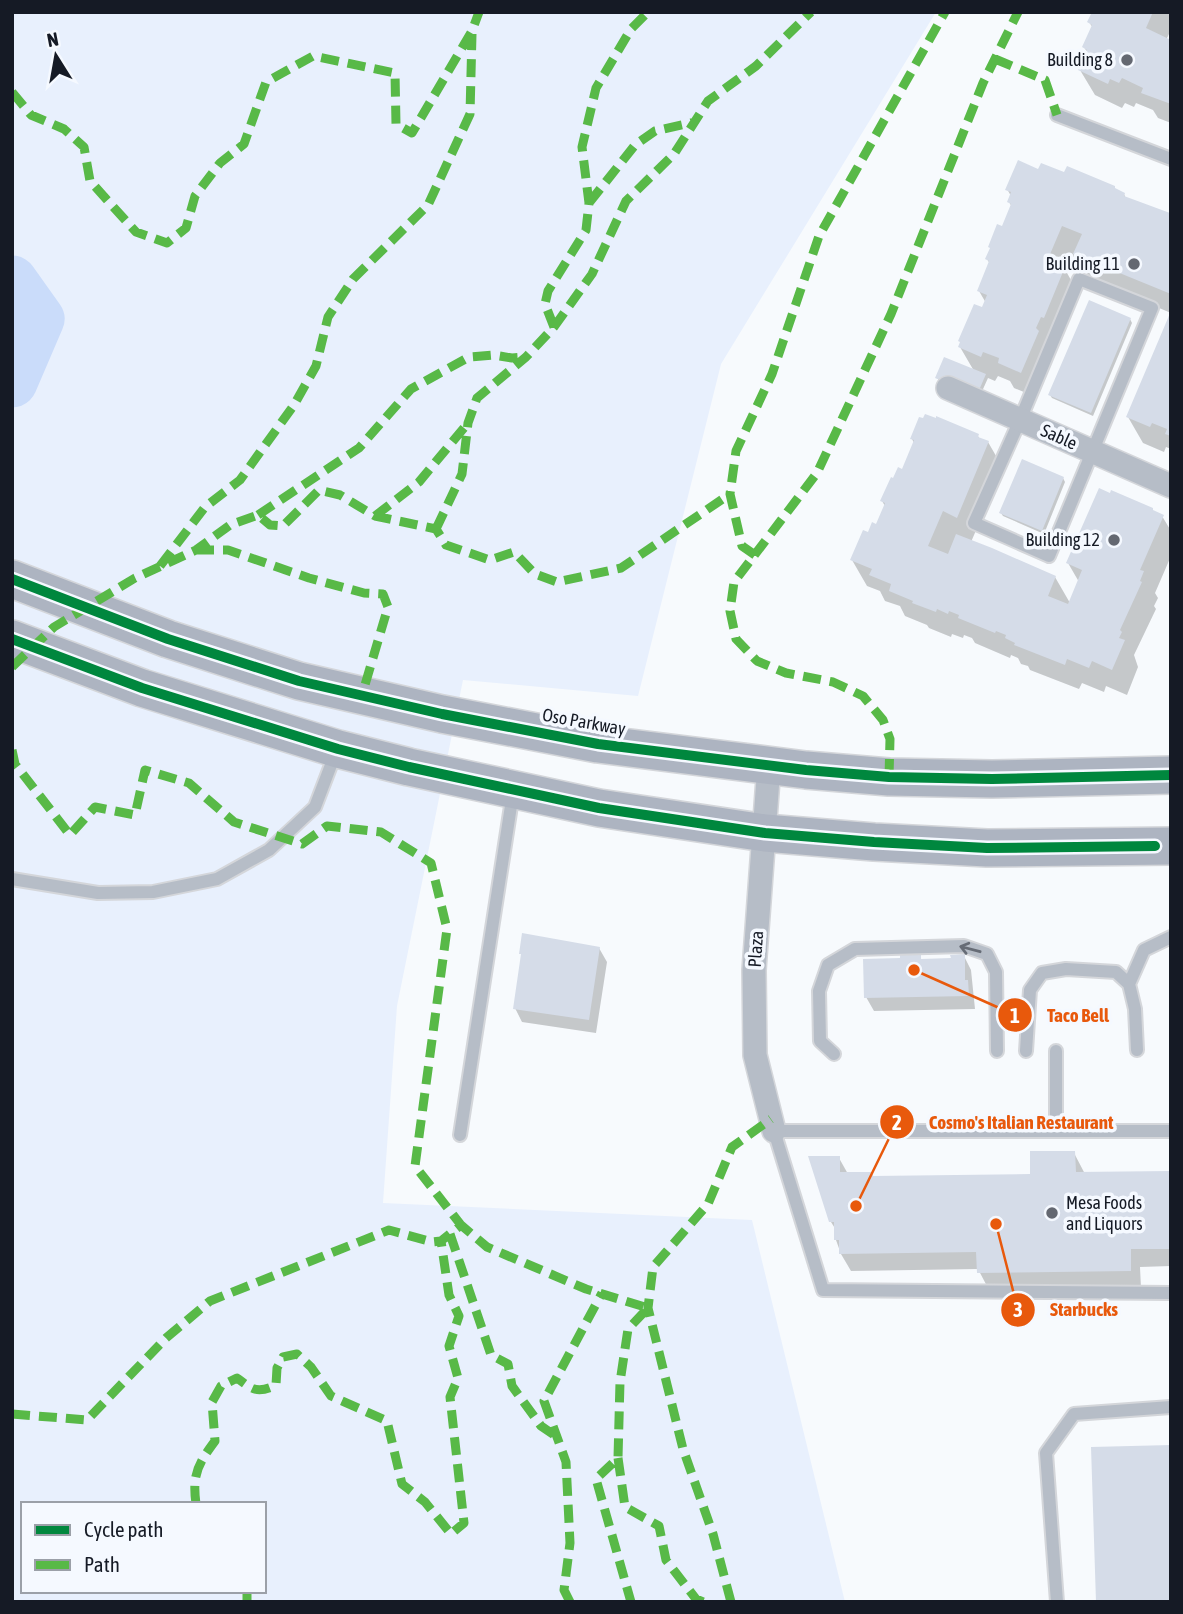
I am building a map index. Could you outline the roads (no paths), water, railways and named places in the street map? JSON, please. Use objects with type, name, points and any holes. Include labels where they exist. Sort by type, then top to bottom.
[{"type":"main road","name":"Oso Parkway","points":[[12,579],[167,639],[299,681],[442,714],[598,744],[833,773],[915,778],[1171,775]]},
{"type":"main road","points":[[12,639],[142,688],[338,749],[599,808],[765,832],[987,848],[1171,846]]},
{"type":"street","name":"Sable","points":[[948,388],[1171,486]]},
{"type":"street","name":"Plaza","points":[[769,765],[754,970],[755,1055],[774,1130]]},
{"type":"lane","points":[[1056,114],[1171,159]]},
{"type":"lane","points":[[1079,279],[1152,308],[1093,452],[1049,556],[974,523],[1079,279]]},
{"type":"lane","points":[[12,878],[98,893],[153,892],[217,879],[269,850],[315,807],[338,749]]},
{"type":"lane","points":[[460,1135],[513,789]]},
{"type":"lane","points":[[1129,984],[1144,950],[1171,937]]},
{"type":"lane","points":[[834,1054],[820,1041],[819,991],[828,965],[855,949],[964,946],[987,954],[996,972],[997,1051]]},
{"type":"lane","points":[[1026,1051],[1030,990],[1042,973],[1066,969],[1116,972],[1129,984],[1135,1009],[1137,1049]]},
{"type":"lane","points":[[1056,1051],[1056,1131]]},
{"type":"lane","points":[[1171,1131],[774,1130],[823,1290],[1171,1293]]},
{"type":"lane","points":[[1057,1602],[1046,1453],[1074,1414],[1171,1407]]},
{"type":"waterway","points":[[12,281],[39,319],[12,382]]},
{"type":"place","name":"Building 8","points":[[1127,60]]},
{"type":"place","name":"Building 11","points":[[1134,264]]},
{"type":"place","name":"Building 12","points":[[1114,540]]},
{"type":"place","name":"Taco Bell","points":[[914,970]]},
{"type":"place","name":"Cosmo's Italian Restaurant","points":[[856,1206]]},
{"type":"place","name":"Mesa Foods and Liquors","points":[[1052,1213]]},
{"type":"place","name":"Starbucks","points":[[996,1224]]}]
